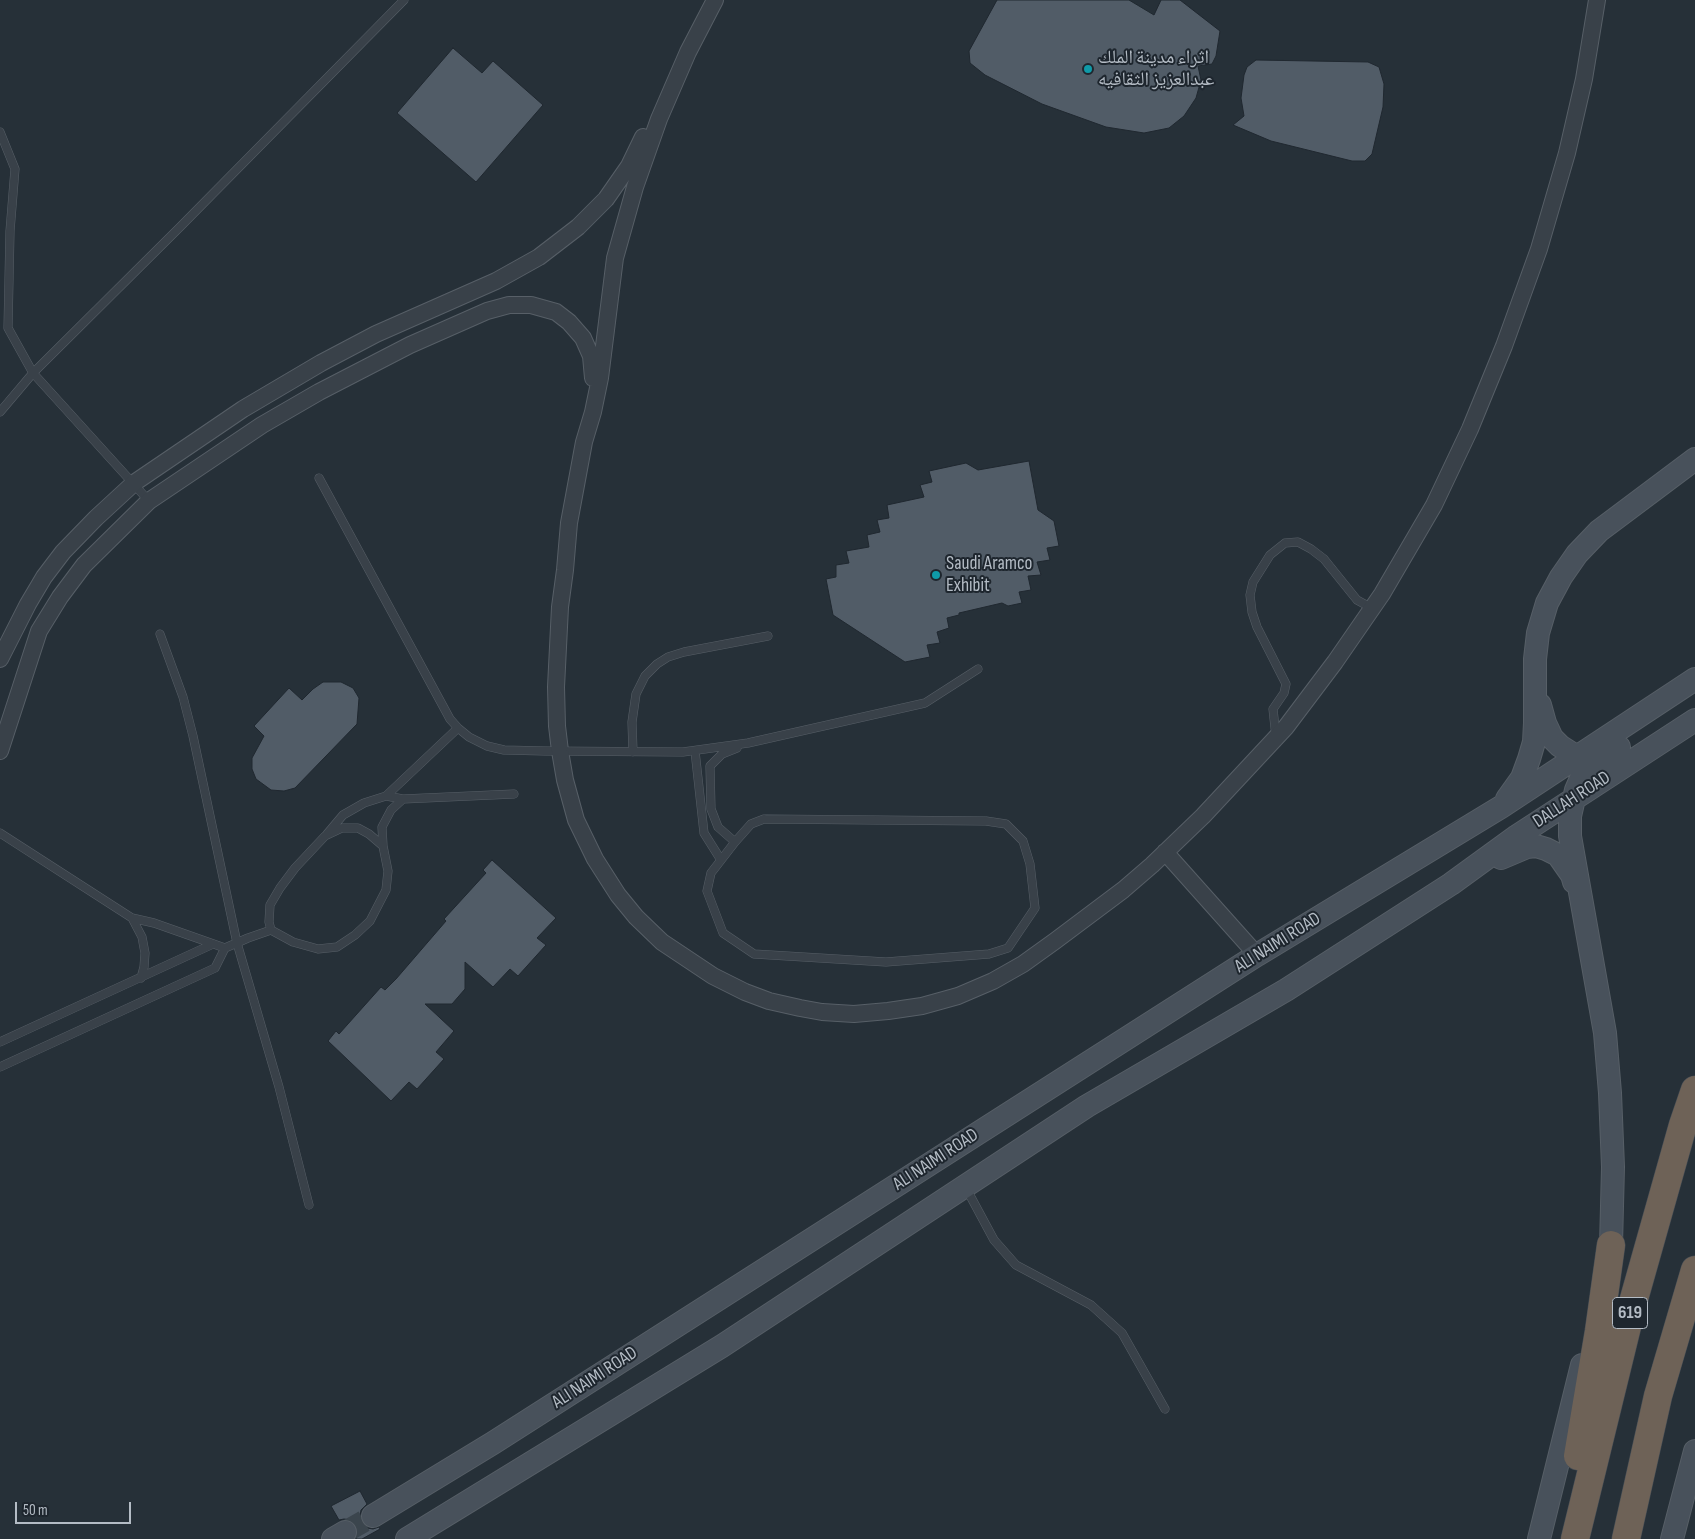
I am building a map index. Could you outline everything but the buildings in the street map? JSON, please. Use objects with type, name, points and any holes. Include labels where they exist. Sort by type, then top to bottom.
[{"type":"highway","name":"619","points":[[1575,1539],[1632,1306],[1683,1125],[1695,1090]]},
{"type":"highway","points":[[1564,1539],[1599,1331],[1611,1245]]},
{"type":"highway","points":[[1626,1539],[1658,1396],[1695,1270]]},
{"type":"main road","points":[[1501,807],[1522,778],[1534,742],[1535,659],[1538,633],[1547,603],[1561,577],[1577,554],[1599,531],[1695,459]]},
{"type":"main road","points":[[1535,659],[1539,702],[1545,723],[1552,738],[1560,746],[1586,759],[1618,764],[1640,756]]},
{"type":"main road","name":"DALLAH ROAD","points":[[1501,807],[1586,759],[1695,679]]},
{"type":"main road","points":[[1539,1539],[1611,1245],[1613,1167],[1605,1034],[1570,836],[1570,816],[1586,759],[1695,697]]},
{"type":"main road","name":"DALLAH ROAD","points":[[1450,884],[1517,836],[1695,720]]},
{"type":"main road","name":"ALI NAIMI ROAD","points":[[373,1516],[493,1443],[1257,955],[1501,807]]},
{"type":"main road","points":[[1450,884],[1521,849],[1536,846],[1546,849],[1558,855],[1572,876],[1589,939]]},
{"type":"main road","name":"ALI NAIMI ROAD","points":[[407,1539],[722,1346],[1087,1106],[1286,990],[1450,884]]},
{"type":"main road","points":[[1672,1539],[1695,1451]]},
{"type":"street","points":[[714,0],[666,102],[635,186],[615,258],[600,378],[584,442],[568,523],[556,687],[560,752],[565,780],[579,826],[595,859],[636,917],[662,942],[713,976],[745,992],[769,1001],[815,1011],[854,1014],[922,1006],[958,996],[993,981],[1024,964],[1075,927],[1123,890],[1203,816],[1276,737],[1309,697],[1362,625],[1434,506],[1470,429],[1518,311],[1539,249],[1567,153],[1584,79],[1597,0]]},
{"type":"street","points":[[0,659],[28,604],[53,565],[96,518],[134,483],[243,409],[320,363],[376,334],[496,281],[538,257],[578,227],[606,199],[629,166],[654,116],[666,102]]},
{"type":"street","points":[[0,751],[39,631],[60,597],[84,565],[149,501],[255,430],[319,392],[419,341],[487,311],[509,305],[531,304],[556,312],[569,322],[583,338],[592,356],[593,412]]},
{"type":"street","points":[[1165,852],[1257,955]]},
{"type":"lane","points":[[0,412],[33,373],[404,0]]},
{"type":"lane","points":[[0,132],[15,169],[10,230],[8,328],[33,373],[149,501]]},
{"type":"lane","points":[[319,478],[450,719],[469,737],[487,746],[504,750],[632,752],[695,751],[748,743],[925,703],[978,669]]},
{"type":"lane","points":[[1276,737],[1274,709],[1284,693],[1286,684],[1257,627],[1252,612],[1250,595],[1253,582],[1270,555],[1285,543],[1298,542],[1324,558],[1357,600],[1373,607]]},
{"type":"lane","points":[[160,634],[183,697],[236,943],[279,1087],[309,1205]]},
{"type":"lane","points":[[632,752],[632,722],[636,694],[646,676],[657,664],[668,657],[684,652],[768,636]]},
{"type":"lane","points":[[386,796],[458,728]]},
{"type":"lane","points":[[735,842],[718,827],[711,809],[710,766],[722,754],[748,743]]},
{"type":"lane","points":[[695,751],[704,834],[721,860]]},
{"type":"lane","points":[[403,798],[391,810],[382,827],[383,846],[388,871],[386,890],[370,921],[355,935],[337,947],[318,949],[294,942],[272,930],[269,922],[270,905],[280,888],[295,868],[343,815],[364,803],[386,796],[403,798],[514,794]]},
{"type":"lane","points":[[764,819],[986,821],[1006,824],[1023,841],[1030,864],[1035,908],[1008,948],[989,954],[886,962],[754,954],[723,933],[707,892],[711,873],[721,860],[751,824],[764,819]]},
{"type":"lane","points":[[325,836],[342,828],[358,828],[369,834],[383,846]]},
{"type":"lane","points":[[0,833],[132,918],[225,948]]},
{"type":"lane","points":[[132,918],[142,937],[145,953],[141,978]]},
{"type":"lane","points":[[0,1067],[216,968],[225,948],[272,930]]},
{"type":"lane","points":[[0,1042],[213,944]]},
{"type":"lane","points":[[965,1186],[994,1240],[1016,1265],[1091,1305],[1122,1333],[1165,1409]]},
{"type":"tunnel","points":[[345,1532],[373,1516]]},
{"type":"place","name":"اثراء مدينة الملك عبدالعزيز الثقافيه","points":[[1088,69]]},
{"type":"place","name":"Saudi Aramco Exhibit","points":[[936,575]]}]
